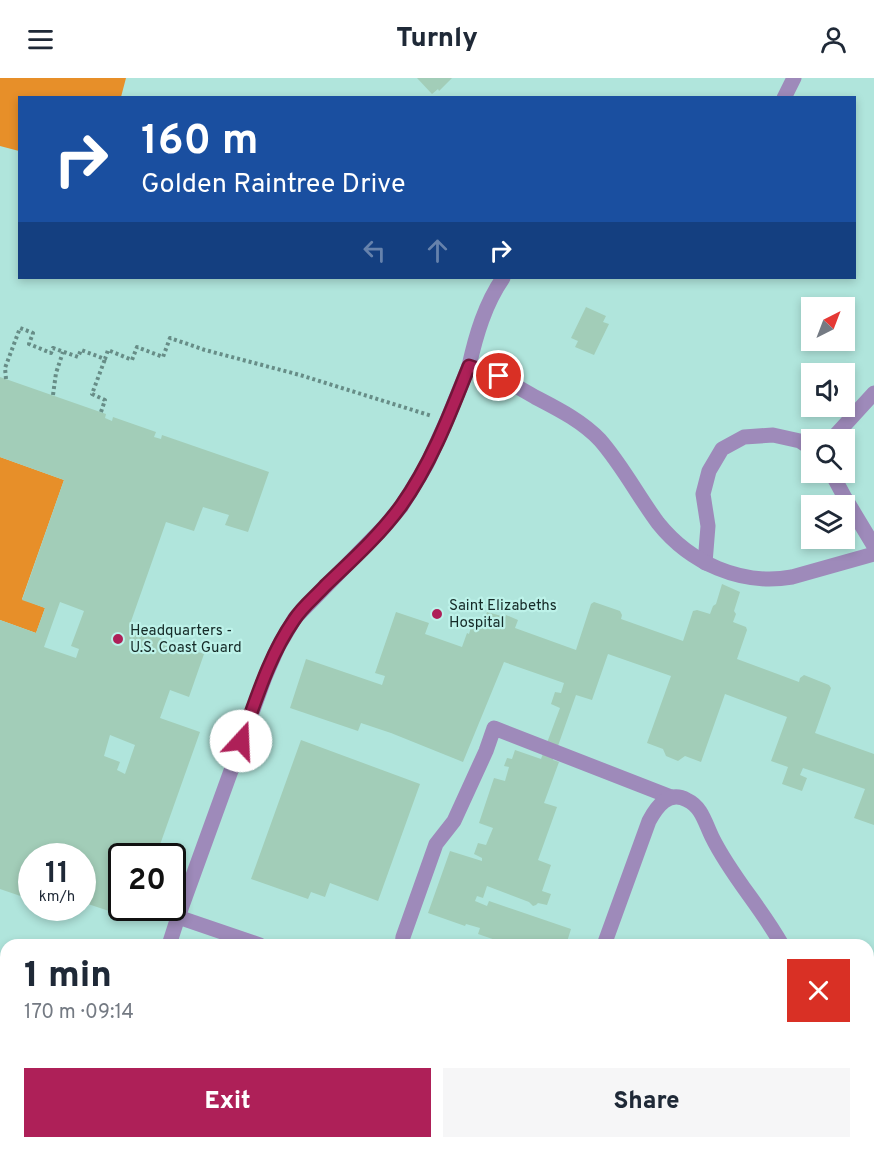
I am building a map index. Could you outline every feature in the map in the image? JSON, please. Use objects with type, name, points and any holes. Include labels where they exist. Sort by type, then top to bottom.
[{"type":"lane","points":[[785,96],[794,78]]},
{"type":"lane","points":[[186,892],[278,647],[295,618],[401,507],[427,464],[447,420],[469,366],[476,335],[488,304],[502,279]]},
{"type":"lane","points":[[469,366],[499,376],[564,412],[590,430],[610,454],[664,530],[705,563],[724,571],[756,579],[780,579],[874,554]]},
{"type":"lane","points":[[841,429],[874,393]]},
{"type":"lane","points":[[705,563],[708,526],[704,494],[709,471],[722,449],[744,437],[773,435],[801,442]]},
{"type":"lane","points":[[837,483],[874,546]]},
{"type":"lane","points":[[403,939],[436,844],[454,821],[494,728],[671,797],[689,800],[702,813],[711,836],[728,865],[779,939]]},
{"type":"lane","points":[[606,939],[654,810],[662,801],[671,797]]},
{"type":"lane","points":[[186,920],[242,939]]},
{"type":"lane","points":[[171,939],[176,921]]},
{"type":"path","points":[[6,379],[5,368],[20,328],[33,333],[29,344],[51,353],[53,348],[78,357],[81,350],[105,359]]},
{"type":"path","points":[[101,412],[105,400],[92,394],[108,350],[132,360],[137,347],[163,357],[170,338],[447,420]]},
{"type":"path","points":[[53,395],[56,373],[63,352]]},
{"type":"shaded area","points":[[0,78],[126,78],[121,96],[18,96],[18,151],[0,146]]},
{"type":"shaded area","points":[[0,457],[64,480],[22,599],[45,608],[36,633],[0,620]]},
{"type":"building","points":[[417,78],[452,78],[439,91],[438,89],[432,94]]},
{"type":"building","points":[[586,307],[606,316],[603,322],[609,324],[594,355],[575,347],[578,341],[571,338]]},
{"type":"building","name":"Headquarters - U.S. Coast Guard","points":[[0,377],[106,414],[105,418],[112,421],[113,417],[156,432],[154,437],[161,439],[162,435],[269,472],[248,532],[225,525],[229,515],[203,507],[194,531],[166,522],[129,627],[204,654],[189,697],[170,690],[160,718],[200,732],[161,843],[108,843],[108,911],[96,907],[96,843],[18,843],[18,895],[0,889],[0,620],[36,633],[45,608],[22,600],[64,480],[0,457]],"holes":[[[60,602],[84,611],[71,646],[79,649],[76,658],[44,647]],[[110,735],[135,745],[125,774],[117,770],[120,762],[104,756]]]},
{"type":"building","points":[[722,584],[740,592],[733,622],[746,627],[747,630],[737,659],[799,682],[804,675],[829,685],[831,688],[815,733],[874,754],[874,825],[854,818],[865,789],[803,768],[800,775],[807,778],[802,791],[782,784],[788,767],[771,761],[787,717],[725,694],[701,762],[685,756],[678,761],[666,756],[663,749],[647,743],[671,676],[608,654],[592,700],[576,695],[553,760],[559,762],[544,803],[557,807],[538,860],[551,865],[542,891],[551,894],[547,905],[538,903],[533,906],[529,902],[487,886],[483,898],[477,896],[475,901],[487,906],[489,901],[571,929],[568,939],[493,939],[478,934],[480,928],[466,924],[465,926],[428,913],[450,851],[482,861],[482,858],[474,854],[478,843],[486,845],[493,828],[479,823],[494,778],[505,781],[509,767],[504,766],[507,758],[512,759],[515,750],[541,759],[560,708],[551,704],[555,692],[561,693],[564,683],[504,662],[463,762],[361,723],[358,731],[290,708],[306,659],[382,685],[385,676],[375,673],[396,612],[429,623],[425,634],[462,647],[472,624],[482,627],[487,612],[505,617],[506,615],[518,620],[515,628],[576,650],[591,604],[594,602],[620,611],[621,619],[683,641],[693,611],[710,614],[716,604]]},
{"type":"building","points":[[301,740],[420,784],[378,901],[330,883],[325,897],[311,892],[308,899],[251,879]]},
{"type":"place","name":"Saint Elizabeths Hospital","points":[[437,614]]},
{"type":"place","name":"Headquarters - U.S. Coast Guard","points":[[118,639]]},
{"type":"route","points":[[241,741],[278,647],[295,618],[401,507],[427,464],[469,366],[499,376]]}]
